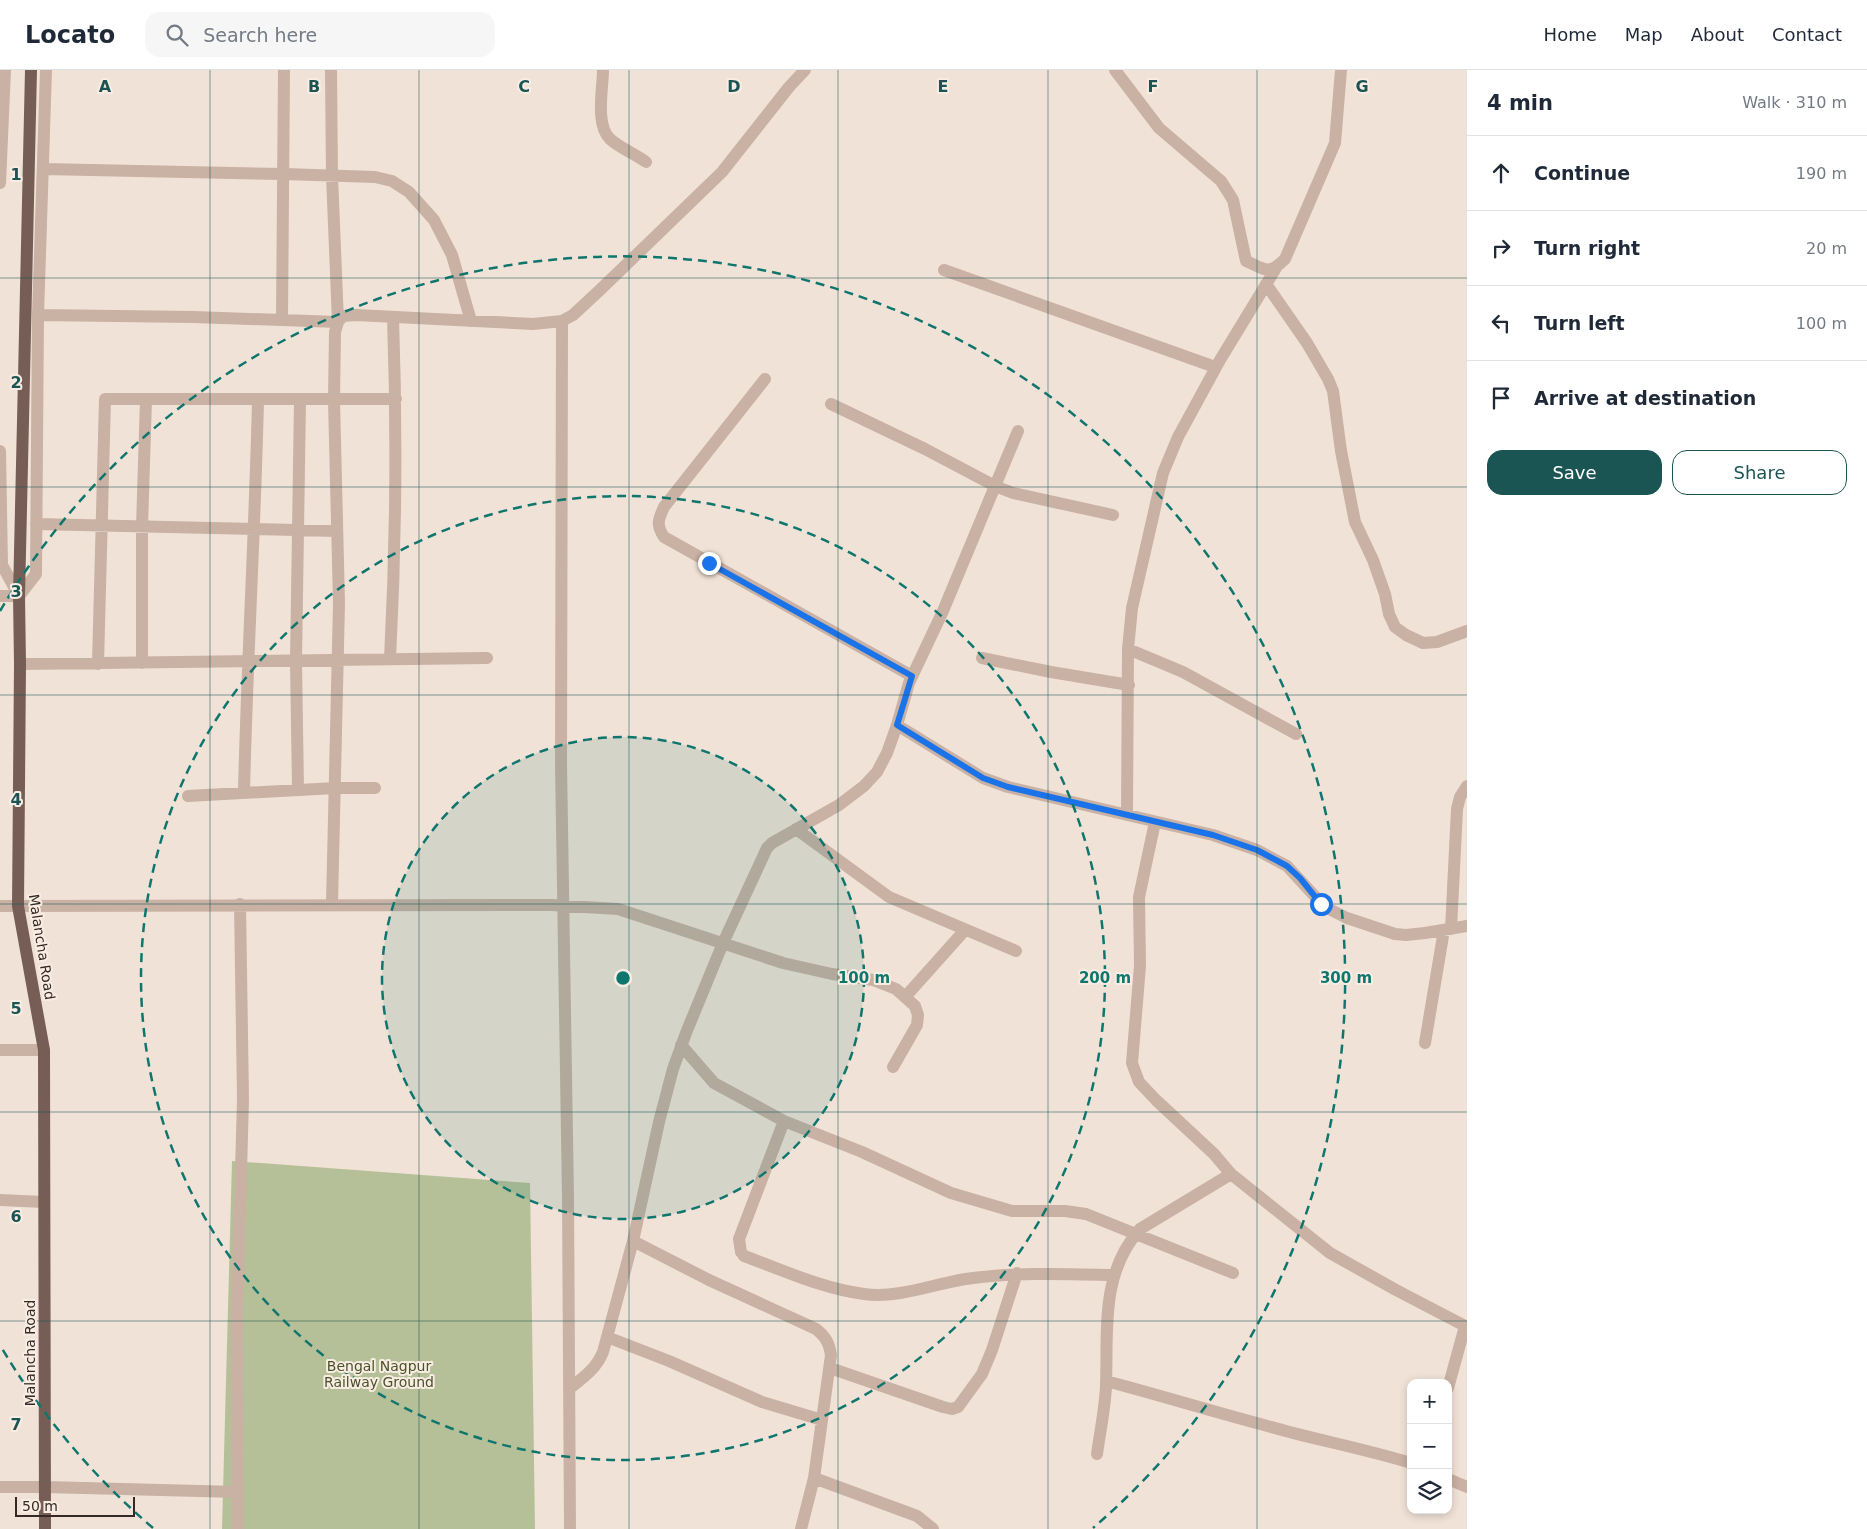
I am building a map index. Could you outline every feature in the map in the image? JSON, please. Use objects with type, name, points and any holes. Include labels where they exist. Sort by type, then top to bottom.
[{"type":"main road","name":"Malancha Road","points":[[31,72],[19,596],[18,906],[44,1050],[45,1529]]},
{"type":"street","points":[[0,183],[5,70]]},
{"type":"street","points":[[19,596],[36,574],[38,315],[46,70]]},
{"type":"street","points":[[282,320],[284,70]]},
{"type":"street","points":[[331,70],[332,176],[338,322],[334,400],[339,603],[332,904]]},
{"type":"street","points":[[603,70],[601,118],[603,130],[610,138],[646,162]]},
{"type":"street","points":[[338,322],[343,316],[532,324],[562,321],[573,315],[601,289],[722,172],[804,70]]},
{"type":"street","points":[[1115,70],[1159,128],[1221,181],[1233,200],[1246,261],[1267,270],[1276,268]]},
{"type":"street","points":[[1127,815],[1128,649],[1132,608],[1163,473],[1178,437],[1215,368],[1276,268],[1285,259],[1335,143],[1340,70]]},
{"type":"street","points":[[43,169],[375,177],[392,181],[409,192],[434,220],[452,255],[471,321]]},
{"type":"street","points":[[944,270],[1215,368]]},
{"type":"street","points":[[1266,284],[1307,344],[1333,391],[1355,522],[1373,560],[1386,594],[1389,614],[1395,627],[1406,635],[1423,642],[1437,642],[1467,631]]},
{"type":"street","points":[[38,315],[338,322]]},
{"type":"street","points":[[390,659],[395,560],[396,399],[393,317]]},
{"type":"street","points":[[562,321],[562,906],[568,1197],[570,1529]]},
{"type":"street","points":[[765,379],[664,507],[659,518],[658,528],[664,537],[912,676]]},
{"type":"street","points":[[98,664],[105,399],[396,399]]},
{"type":"street","points":[[142,663],[142,527],[146,400]]},
{"type":"street","points":[[244,792],[247,661],[255,529],[258,400]]},
{"type":"street","points":[[298,790],[296,661],[300,400]]},
{"type":"street","points":[[831,404],[925,449],[995,486],[1013,493],[1113,515]]},
{"type":"street","points":[[570,1389],[593,1371],[599,1363],[633,1241],[659,1122],[681,1045],[723,942],[767,848],[772,843],[839,804],[864,786],[877,772],[887,753],[912,676],[943,612],[1018,430]]},
{"type":"street","points":[[0,451],[2,565],[19,596]]},
{"type":"street","points":[[36,524],[337,531]]},
{"type":"street","points":[[0,596],[19,596]]},
{"type":"street","points":[[1128,649],[1183,672],[1296,734]]},
{"type":"street","points":[[20,664],[486,658]]},
{"type":"street","points":[[982,658],[1129,685]]},
{"type":"street","points":[[897,725],[983,778],[1008,787],[1213,835],[1269,855],[1287,866],[1300,878],[1321,904],[1347,918],[1394,934],[1406,935],[1467,926]]},
{"type":"street","points":[[1425,1044],[1448,930],[1457,809],[1460,797],[1467,786]]},
{"type":"street","points":[[188,796],[335,788],[375,788]]},
{"type":"street","points":[[1155,822],[1139,897],[1140,966],[1132,1064],[1135,1075],[1144,1089],[1214,1154],[1231,1174],[1330,1252],[1466,1327],[1451,1379]]},
{"type":"street","points":[[796,829],[889,896],[1016,952]]},
{"type":"street","points":[[238,1529],[237,1318],[243,1099],[240,904]]},
{"type":"street","points":[[0,906],[332,904],[562,906],[618,909],[783,963],[832,974],[873,980],[896,989],[915,1006],[918,1015],[917,1024],[893,1067]]},
{"type":"street","points":[[906,996],[965,930]]},
{"type":"street","points":[[681,1045],[714,1084],[784,1121],[862,1152],[951,1193],[1012,1211],[1065,1211],[1086,1214],[1232,1273]]},
{"type":"street","points":[[0,1050],[44,1050]]},
{"type":"street","points":[[784,1121],[738,1239],[744,1256],[842,1290],[866,1294],[891,1294],[971,1278],[1017,1273],[1114,1275]]},
{"type":"street","points":[[1097,1454],[1106,1381],[1107,1336],[1117,1264],[1129,1242],[1136,1234],[1165,1213],[1231,1174]]},
{"type":"street","points":[[0,1200],[44,1202]]},
{"type":"street","points":[[633,1241],[709,1280],[816,1329],[824,1335],[829,1343],[832,1355],[814,1478],[801,1529]]},
{"type":"street","points":[[830,1368],[943,1407],[952,1409],[958,1407],[982,1374],[992,1350],[1017,1273]]},
{"type":"street","points":[[607,1337],[669,1361],[762,1402],[822,1420]]},
{"type":"street","points":[[1106,1381],[1264,1425],[1379,1453],[1407,1462]]},
{"type":"street","points":[[814,1478],[917,1516],[933,1529]]},
{"type":"street","points":[[1452,1481],[1467,1487]]},
{"type":"street","points":[[0,1487],[45,1486],[238,1492]]},
{"type":"green space","name":"Bengal Nagpur Railway Ground","points":[[232,1161],[530,1183],[535,1529],[222,1529]]},
{"type":"route","points":[[709,563],[912,676],[897,725],[983,778],[1008,787],[1213,835],[1257,850],[1287,866],[1300,878],[1321,904]]}]
